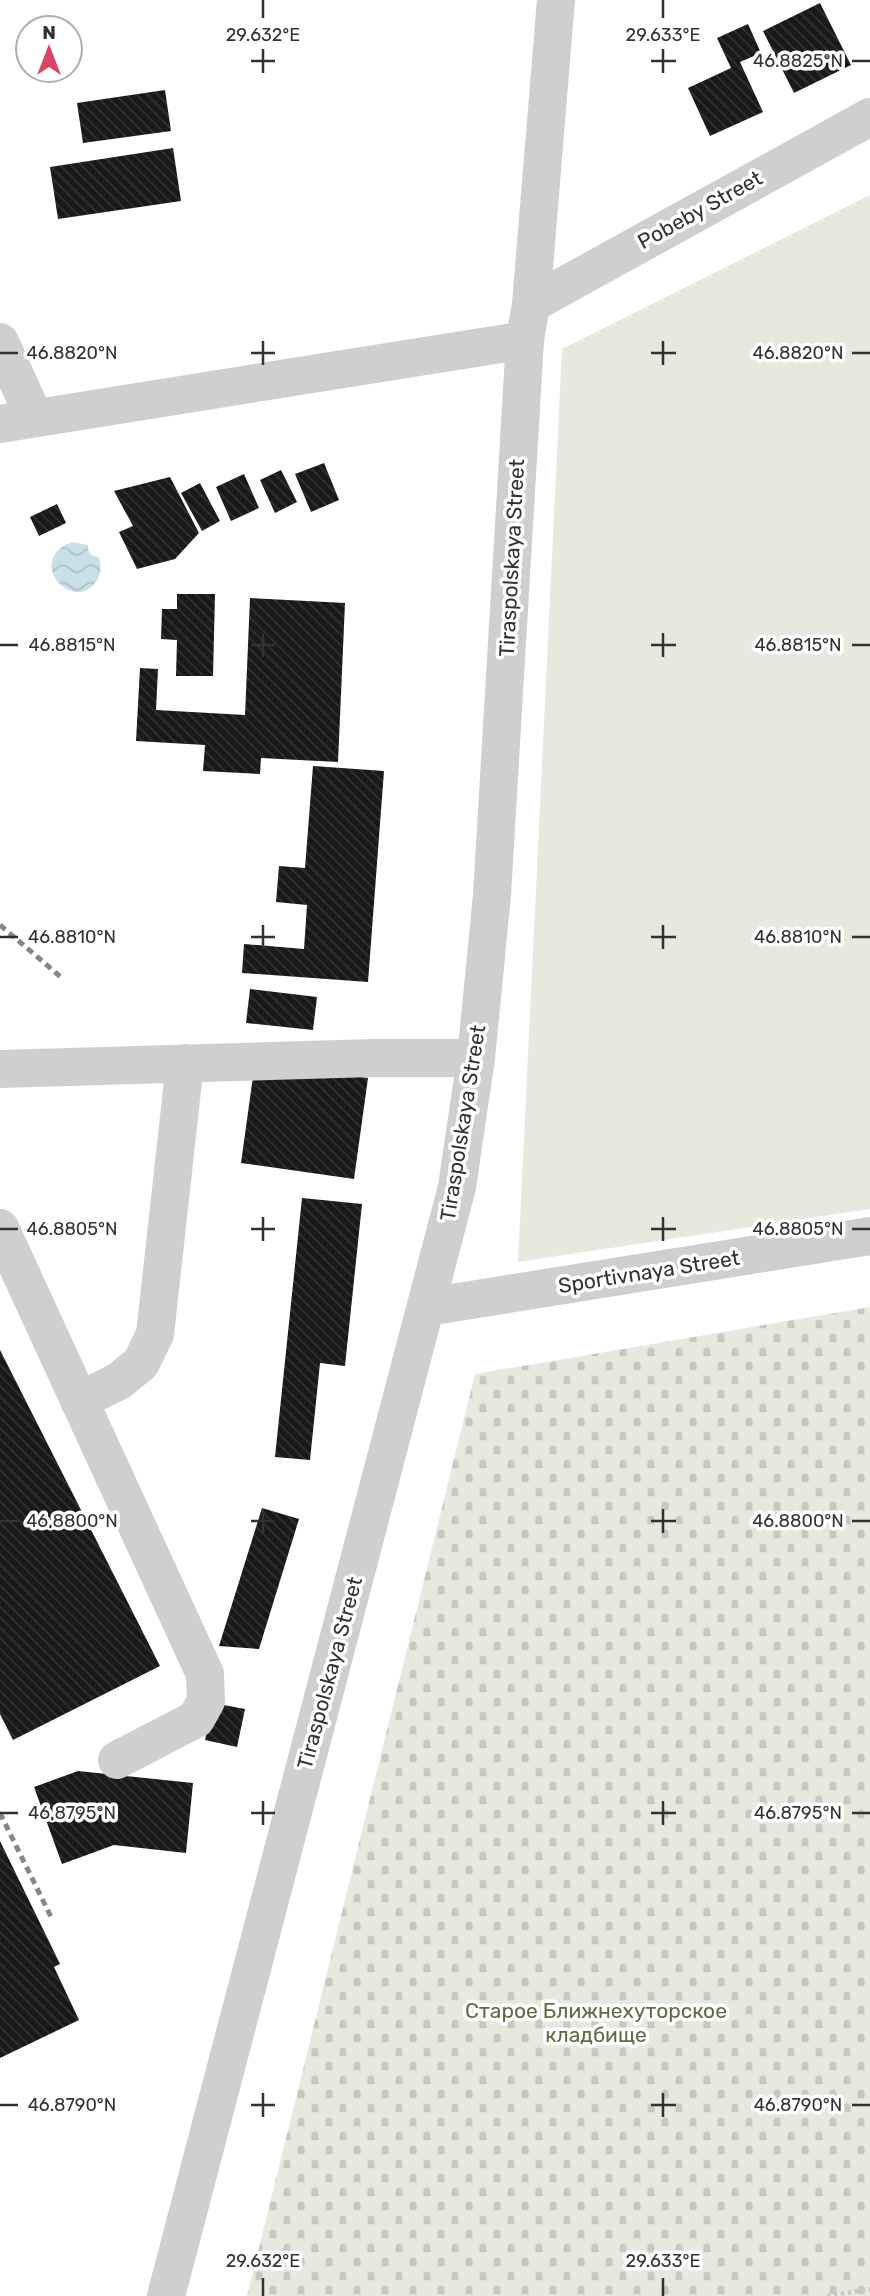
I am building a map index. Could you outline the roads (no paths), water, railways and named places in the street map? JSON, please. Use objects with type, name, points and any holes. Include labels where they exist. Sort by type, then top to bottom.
[{"type":"street","name":"Tiraspolskaya Street","points":[[166,2296],[457,1187],[477,1058],[492,895],[528,322],[556,0]]},
{"type":"street","name":"Pobeby Street","points":[[17,420],[528,322],[870,117]]},
{"type":"street","points":[[0,342],[17,420]]},
{"type":"street","points":[[0,1069],[374,1058],[477,1058]]},
{"type":"street","points":[[79,1401],[119,1381],[141,1363],[155,1334],[185,1063]]},
{"type":"street","points":[[0,1228],[205,1674],[206,1701],[196,1719],[117,1760]]},
{"type":"street","name":"Sportivnaya Street","points":[[427,1307],[870,1236]]},
{"type":"water","points":[[72,542],[88,545],[90,554],[99,557],[99,577],[85,591],[75,592],[65,588],[52,571],[52,560],[59,550]]},
{"type":"railway","points":[[0,925],[62,978]]},
{"type":"railway","points":[[0,1813],[51,1917]]},
{"type":"park label","name":"Старое Ближнехуторское кладбище","points":[[596,2023]]}]
